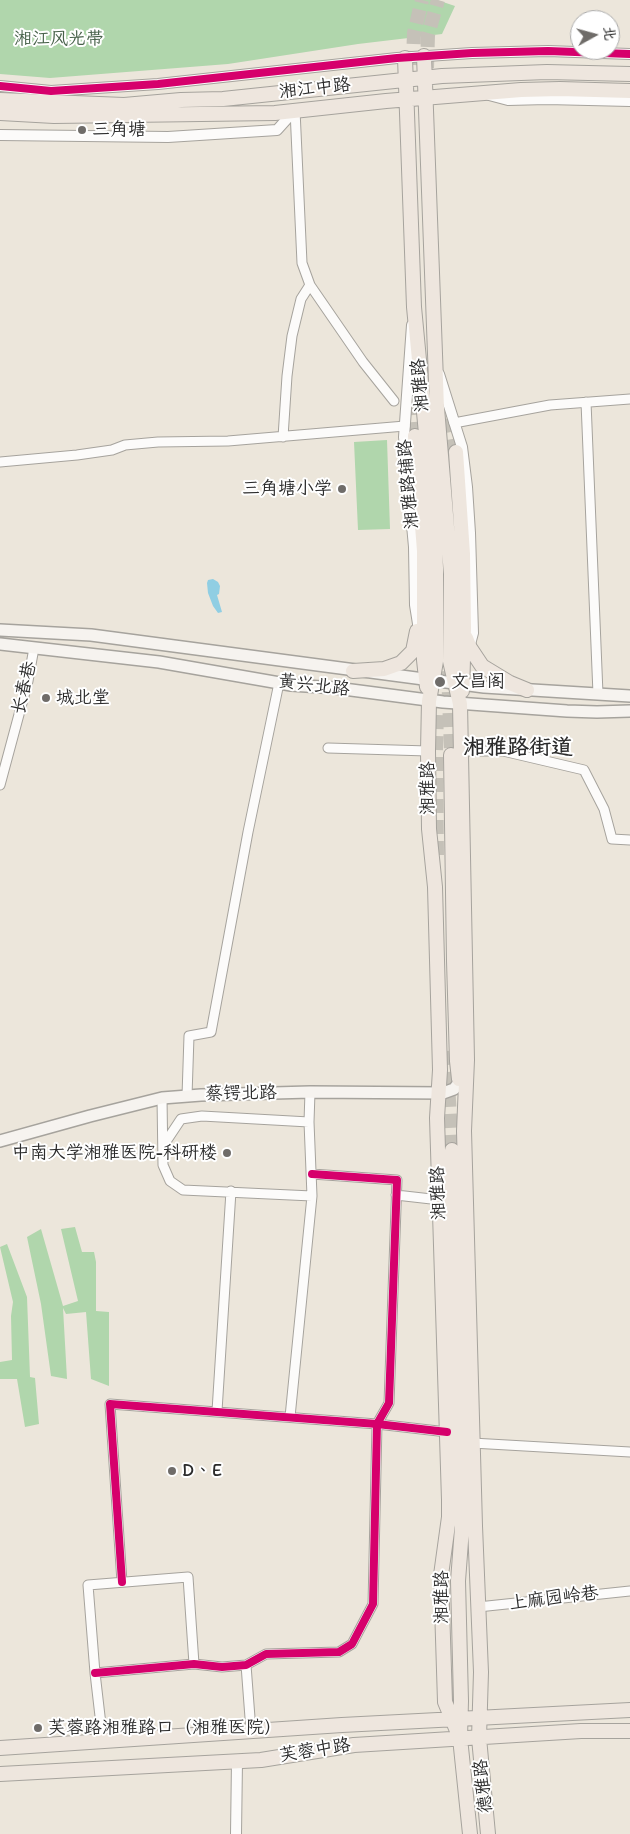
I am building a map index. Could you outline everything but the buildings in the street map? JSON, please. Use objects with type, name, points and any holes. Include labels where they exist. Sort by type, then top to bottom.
[{"type":"main road","name":"湘雅路","points":[[424,56],[437,408],[450,565],[450,661],[459,684],[460,704],[455,751],[454,971],[457,1061],[464,1117]]},
{"type":"main road","name":"湘雅路","points":[[405,58],[414,307],[435,535],[436,661],[430,680],[429,701],[429,829],[435,887],[440,1070],[437,1118],[449,1517],[442,1562],[441,1584],[445,1702],[456,1719],[460,1738]]},
{"type":"main road","name":"湘江中路","points":[[0,100],[124,105],[181,100],[223,99],[425,78],[547,72],[630,74]]},
{"type":"main road","name":"湘江中路","points":[[0,113],[54,116],[275,113],[426,97],[541,89],[630,91]]},
{"type":"main road","points":[[415,436],[423,535],[424,660],[430,680]]},
{"type":"main road","points":[[456,452],[463,554],[464,628],[464,666],[459,684]]},
{"type":"main road","points":[[353,671],[384,668],[401,663],[413,651],[423,590]]},
{"type":"main road","points":[[464,628],[469,646],[477,660],[487,670],[510,683],[528,690]]},
{"type":"main road","name":"黄兴北路","points":[[0,630],[91,635],[459,684],[630,696]]},
{"type":"main road","name":"黄兴北路","points":[[0,644],[159,662],[279,683],[429,701],[587,712],[630,710]]},
{"type":"main road","name":"湘雅路","points":[[455,751],[467,1060],[464,1117],[472,1443],[481,1688],[479,1738]]},
{"type":"main road","points":[[460,1082],[467,1060]]},
{"type":"main road","name":"蔡锷北路","points":[[0,1141],[162,1098],[310,1092],[438,1093],[448,1092],[460,1082]]},
{"type":"main road","name":"湘雅路","points":[[452,1150],[462,1521],[458,1581],[461,1701],[456,1719]]},
{"type":"main road","name":"芙蓉中路","points":[[0,1748],[250,1731],[630,1710]]},
{"type":"main road","name":"芙蓉中路","points":[[0,1774],[261,1760],[354,1745],[581,1731],[630,1731]]},
{"type":"main road","name":"德雅路","points":[[460,1738],[470,1834]]},
{"type":"main road","name":"德雅路","points":[[479,1738],[488,1834]]},
{"type":"street","points":[[0,86],[51,91],[158,84],[424,56],[548,51],[630,54]]},
{"type":"street","name":"湘江中路","points":[[484,93],[508,100],[630,101]]},
{"type":"street","points":[[295,110],[302,263],[310,285],[363,362],[394,401]]},
{"type":"street","name":"湘江中路","points":[[0,135],[168,138],[277,130],[295,110]]},
{"type":"street","points":[[282,436],[292,336],[301,299],[310,285]]},
{"type":"street","name":"湘雅路辅路","points":[[414,307],[404,426],[414,547],[416,605],[424,660]]},
{"type":"street","points":[[436,365],[463,452],[470,533],[473,633],[464,666]]},
{"type":"street","points":[[454,423],[550,405],[630,399]]},
{"type":"street","points":[[586,402],[598,694]]},
{"type":"street","points":[[0,462],[77,455],[112,450],[125,445],[158,442],[228,441],[404,426]]},
{"type":"street","name":"长春巷","points":[[0,785],[28,681],[34,648]]},
{"type":"street","points":[[187,1096],[189,1036],[210,1032],[246,842],[279,683]]},
{"type":"street","points":[[328,748],[428,751]]},
{"type":"street","points":[[455,751],[502,751],[584,770],[604,809],[612,839],[630,840]]},
{"type":"street","points":[[290,1417],[312,1196],[309,1122],[310,1092]]},
{"type":"street","points":[[162,1098],[163,1165],[170,1182],[182,1190],[312,1196]]},
{"type":"street","points":[[162,1147],[180,1119],[202,1116],[309,1122]]},
{"type":"street","points":[[95,1673],[194,1664],[222,1667],[246,1665],[266,1654],[339,1652],[352,1644],[373,1604],[377,1424],[389,1403],[397,1180],[312,1174]]},
{"type":"street","points":[[217,1411],[231,1191]]},
{"type":"street","points":[[396,1195],[440,1200]]},
{"type":"street","points":[[122,1582],[110,1404],[377,1424],[447,1432]]},
{"type":"street","points":[[472,1443],[630,1452]]},
{"type":"street","points":[[103,1742],[88,1585],[188,1576],[194,1664]]},
{"type":"street","name":"上麻园岭巷","points":[[478,1607],[630,1591]]},
{"type":"street","points":[[246,1665],[250,1731]]},
{"type":"street","points":[[236,1834],[237,1761]]},
{"type":"green space","name":"湘江风光带","points":[[0,0],[437,0],[455,6],[442,34],[358,44],[228,64],[50,78],[0,74]]},
{"type":"green space","points":[[387,440],[390,529],[358,530],[354,442]]},
{"type":"green space","points":[[75,1227],[82,1252],[94,1252],[96,1262],[96,1311],[109,1312],[109,1386],[91,1379],[86,1312],[66,1314],[63,1308],[67,1379],[51,1376],[41,1304],[27,1237],[41,1229],[63,1306],[78,1301],[61,1229]]},
{"type":"green space","points":[[7,1244],[27,1297],[30,1377],[35,1378],[39,1424],[25,1427],[17,1379],[0,1379],[0,1362],[12,1360],[11,1316],[13,1302],[0,1247]]},
{"type":"water","points":[[213,579],[220,586],[219,594],[217,595],[222,612],[218,613],[208,593],[208,580]]},
{"type":"tunnel","points":[[412,86],[414,33],[422,0]]},
{"type":"tunnel","points":[[427,68],[428,35],[438,0]]},
{"type":"tunnel","points":[[414,359],[413,406],[415,436]]},
{"type":"tunnel","points":[[450,418],[456,452]]},
{"type":"tunnel","points":[[437,855],[436,750],[438,671]]},
{"type":"tunnel","points":[[448,671],[451,751]]},
{"type":"tunnel","points":[[446,1051],[452,1150]]},
{"type":"cycle path","points":[[0,86],[51,91],[158,84],[397,58],[472,53],[548,51],[630,54]]},
{"type":"cycle path","points":[[95,1673],[194,1664],[222,1667],[246,1665],[266,1654],[339,1652],[352,1644],[373,1604],[377,1424],[389,1403],[397,1180],[312,1174]]},
{"type":"cycle path","points":[[122,1582],[110,1404],[377,1424],[447,1432]]},
{"type":"place","name":"三角塘","points":[[82,130]]},
{"type":"place","name":"三角塘小学","points":[[342,489]]},
{"type":"place","name":"文昌阁","points":[[440,682]]},
{"type":"place","name":"城北堂","points":[[46,698]]},
{"type":"place","name":"中南大学湘雅医院-科研楼","points":[[227,1153]]},
{"type":"place","name":"D、E","points":[[172,1471]]},
{"type":"place","name":"芙蓉路湘雅路口（湘雅医院）","points":[[38,1728]]},
{"type":"district","name":"湘雅路街道","points":[[518,748]]}]
